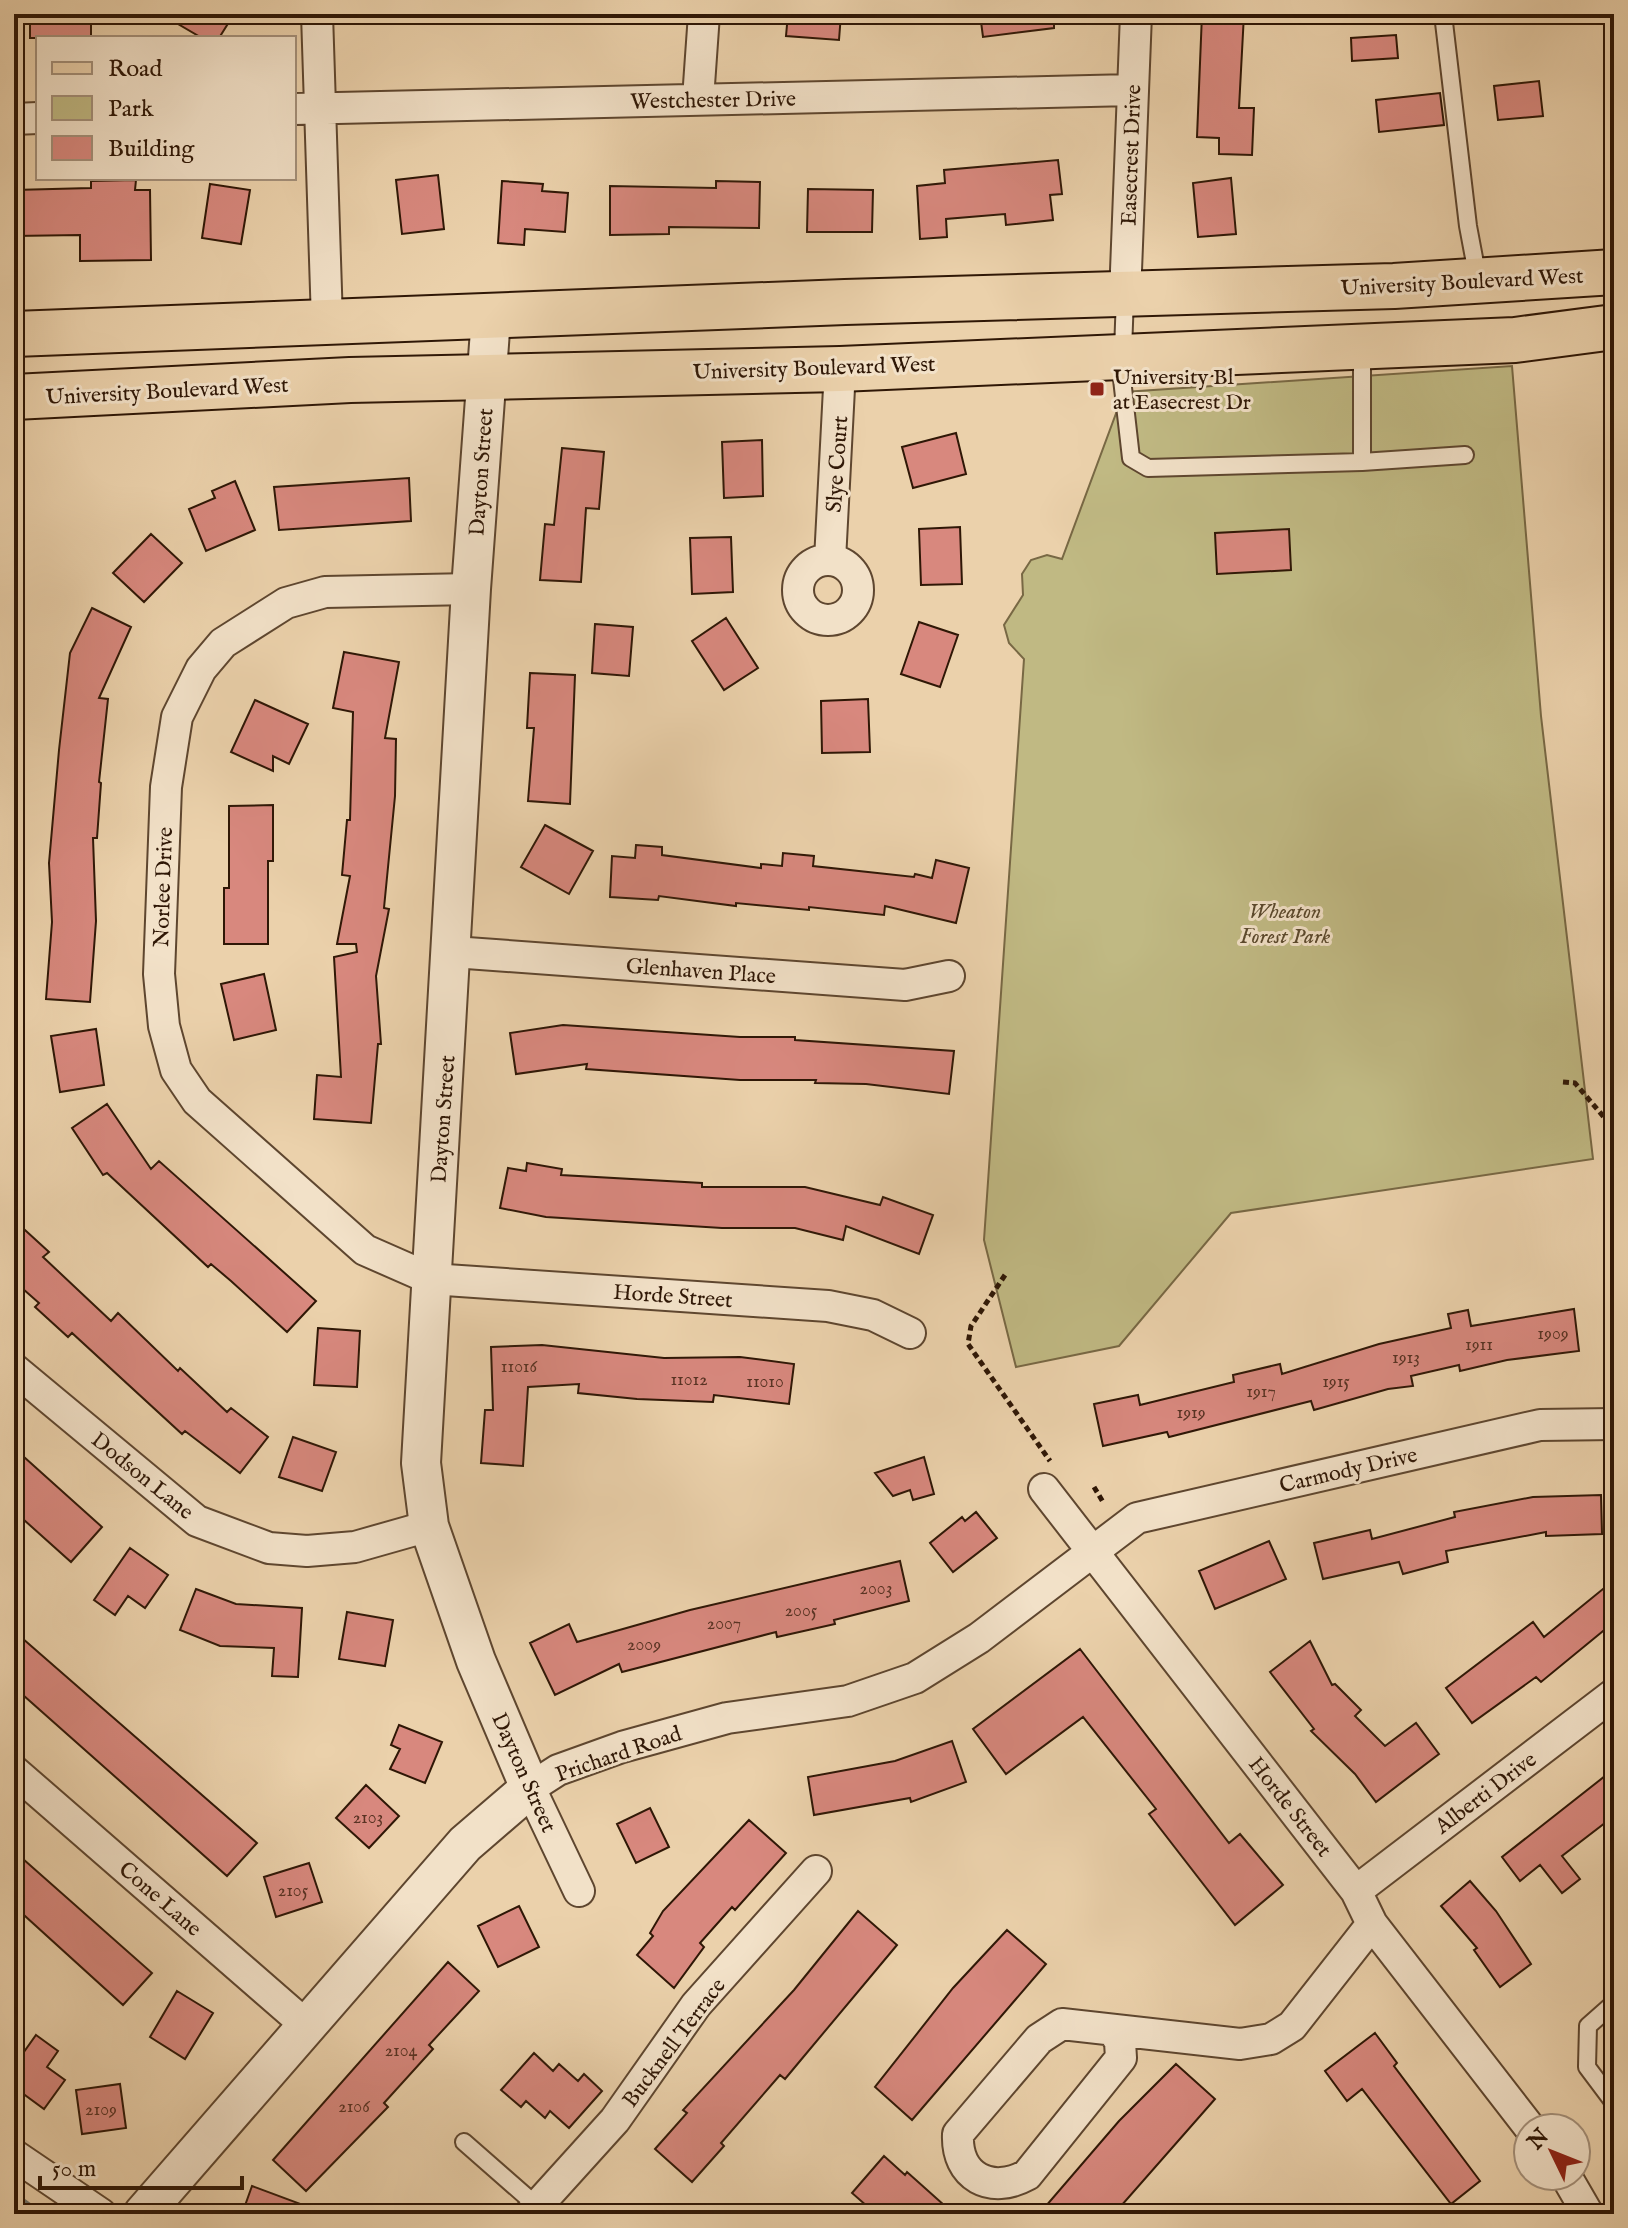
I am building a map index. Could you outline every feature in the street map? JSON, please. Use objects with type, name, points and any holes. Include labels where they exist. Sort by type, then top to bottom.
[{"type":"main road","name":"University Boulevard West","points":[[14,334],[845,302],[1125,296],[1614,272]]},
{"type":"main road","name":"University Boulevard West","points":[[14,397],[350,380],[486,380],[636,372],[840,369],[1122,354],[1515,340],[1613,329]]},
{"type":"street","points":[[317,14],[307,109],[327,321]]},
{"type":"street","points":[[698,99],[704,14]]},
{"type":"street","name":"Easecrest Drive","points":[[1125,296],[1136,14]]},
{"type":"street","name":"Westchester Drive","points":[[307,109],[1132,90]]},
{"type":"street","points":[[14,119],[36,118]]},
{"type":"street","name":"Dayton Street","points":[[491,317],[471,589],[453,952],[421,1463],[429,1526],[476,1661],[530,1788],[579,1891]]},
{"type":"street","name":"Slye Court","points":[[830,560],[840,369]]},
{"type":"street","name":"Norlee Drive","points":[[431,1279],[365,1250],[197,1101],[176,1070],[164,1026],[159,974],[166,787],[177,717],[201,669],[223,643],[286,603],[325,592],[471,589]]},
{"type":"street","name":"Glenhaven Place","points":[[453,952],[905,985],[949,976]]},
{"type":"street","name":"Horde Street","points":[[431,1279],[828,1306],[873,1315],[910,1333]]},
{"type":"street","name":"Dodson Lane","points":[[14,1369],[197,1521],[226,1532],[269,1548],[307,1551],[355,1547],[429,1526]]},
{"type":"street","name":"Carmody Drive","points":[[1092,1548],[1137,1518],[1540,1425],[1614,1424]]},
{"type":"street","name":"Horde Street","points":[[1049,1478],[1092,1548],[1356,1891],[1372,1924],[1518,2112]]},
{"type":"street","name":"Prichard Road","points":[[143,2214],[465,1844],[530,1788],[558,1770],[622,1747],[727,1718],[848,1701],[915,1678],[979,1638],[1092,1548]]},
{"type":"street","name":"Alberti Drive","points":[[1356,1891],[1614,1694]]},
{"type":"street","name":"Cone Lane","points":[[14,1771],[307,2026]]},
{"type":"street","name":"Bucknell Terrace","points":[[534,2210],[615,2120],[696,2005],[816,1871]]},
{"type":"street","points":[[1113,2030],[1120,2042],[1121,2058],[1027,2175],[1007,2185],[986,2182],[969,2171],[957,2152],[958,2134],[1039,2039],[1062,2024],[1240,2044],[1271,2039],[1292,2026],[1372,1924]]},
{"type":"street","points":[[14,2155],[101,2214]]},
{"type":"street","points":[[1575,2192],[1588,2214]]},
{"type":"lane","points":[[1443,14],[1468,226],[1478,281]]},
{"type":"lane","points":[[1125,296],[1122,379],[1131,458],[1148,468],[1362,462],[1465,455]]},
{"type":"lane","points":[[1362,345],[1362,462]]},
{"type":"lane","points":[[1614,2003],[1588,2026],[1587,2067],[1614,2103]]},
{"type":"lane","points":[[464,2142],[534,2210]]},
{"type":"path","points":[[1563,1082],[1575,1083],[1614,1129]]},
{"type":"path","points":[[1005,1275],[971,1326],[968,1344],[1049,1478]]},
{"type":"path","points":[[1094,1487],[1103,1502]]},
{"type":"green space","name":"Wheaton Forest Park","points":[[1512,366],[1541,716],[1593,1159],[1231,1213],[1119,1346],[1016,1367],[984,1240],[1024,659],[1009,643],[1004,625],[1023,595],[1022,574],[1031,560],[1047,555],[1062,559],[1124,392]]},
{"type":"building","points":[[30,14],[91,14],[91,36],[30,38]]},
{"type":"building","points":[[161,14],[234,14],[220,36],[199,36]]},
{"type":"building","points":[[788,14],[841,14],[839,40],[786,36]]},
{"type":"building","points":[[980,14],[1054,14],[1054,28],[983,37]]},
{"type":"building","points":[[1202,14],[1244,14],[1239,108],[1254,108],[1252,155],[1219,154],[1219,138],[1197,137]]},
{"type":"building","points":[[1396,35],[1398,58],[1352,61],[1351,38]]},
{"type":"building","points":[[1539,81],[1543,116],[1498,120],[1494,86]]},
{"type":"building","points":[[1440,93],[1444,125],[1379,132],[1376,100]]},
{"type":"building","points":[[1058,160],[1062,194],[1050,195],[1053,220],[1006,225],[1005,214],[946,219],[947,237],[920,239],[917,186],[945,183],[944,170]]},
{"type":"building","points":[[438,175],[444,229],[402,234],[396,180]]},
{"type":"building","points":[[1231,178],[1236,234],[1198,237],[1193,183]]},
{"type":"building","points":[[136,180],[135,190],[150,190],[151,260],[80,261],[80,235],[14,236],[14,190],[91,188],[91,181]]},
{"type":"building","points":[[502,181],[543,184],[542,191],[568,193],[565,232],[525,229],[524,245],[498,243]]},
{"type":"building","points":[[716,181],[760,182],[759,228],[669,227],[669,234],[610,235],[610,186],[716,188]]},
{"type":"building","points":[[210,184],[250,190],[241,244],[202,238]]},
{"type":"building","points":[[808,189],[873,190],[872,232],[807,232]]},
{"type":"building","points":[[956,433],[966,474],[913,488],[902,447]]},
{"type":"building","points":[[762,440],[763,496],[724,498],[722,442]]},
{"type":"building","points":[[562,448],[604,452],[599,509],[586,508],[581,582],[540,580],[545,524],[554,525]]},
{"type":"building","points":[[409,478],[411,521],[279,530],[274,487]]},
{"type":"building","points":[[235,481],[255,530],[206,551],[189,509],[215,498],[212,491]]},
{"type":"building","points":[[960,527],[962,584],[921,585],[919,529]]},
{"type":"building","points":[[1289,529],[1291,570],[1217,574],[1215,533]]},
{"type":"building","points":[[151,534],[182,563],[144,602],[113,573]]},
{"type":"building","points":[[731,537],[733,592],[692,594],[690,538]]},
{"type":"building","points":[[92,608],[131,627],[99,698],[108,699],[99,782],[97,838],[93,838],[96,921],[90,1002],[46,999],[52,922],[49,863],[70,653]]},
{"type":"building","points":[[726,618],[758,668],[724,690],[692,641]]},
{"type":"building","points":[[919,622],[958,635],[940,687],[901,674]]},
{"type":"building","points":[[595,624],[633,627],[629,676],[592,673]]},
{"type":"building","points":[[344,652],[399,662],[385,738],[396,739],[395,796],[384,908],[389,909],[376,976],[381,1044],[378,1044],[371,1123],[314,1119],[317,1075],[341,1077],[334,957],[357,952],[356,944],[337,944],[350,876],[342,875],[347,820],[350,820],[353,712],[333,708]]},
{"type":"building","points":[[530,673],[575,675],[570,804],[528,801],[534,728],[527,728]]},
{"type":"building","points":[[868,699],[870,752],[822,753],[821,701]]},
{"type":"building","points":[[255,700],[308,724],[289,764],[273,756],[273,771],[231,752]]},
{"type":"building","points":[[273,805],[273,861],[268,861],[268,944],[224,944],[224,888],[229,888],[229,806]]},
{"type":"building","points":[[545,825],[593,851],[569,894],[521,867]]},
{"type":"building","points":[[636,845],[662,847],[662,855],[761,868],[761,864],[782,866],[783,853],[814,856],[813,866],[914,877],[915,874],[932,878],[936,860],[969,868],[956,923],[885,906],[884,915],[809,907],[809,910],[736,903],[736,906],[659,896],[658,900],[610,897],[612,856],[635,858]]},
{"type":"building","points":[[264,974],[276,1030],[234,1040],[221,984]]},
{"type":"building","points":[[563,1025],[740,1037],[795,1037],[795,1040],[954,1051],[949,1094],[866,1084],[815,1083],[816,1080],[740,1080],[586,1069],[587,1064],[516,1074],[510,1033]]},
{"type":"building","points":[[96,1029],[104,1085],[60,1092],[51,1036]]},
{"type":"building","points":[[107,1104],[151,1169],[159,1161],[316,1301],[287,1332],[211,1264],[208,1267],[107,1173],[103,1175],[72,1128]]},
{"type":"building","points":[[527,1163],[562,1169],[561,1175],[702,1183],[702,1187],[805,1187],[880,1205],[883,1197],[933,1215],[919,1254],[846,1226],[843,1240],[795,1228],[722,1228],[546,1217],[500,1208],[508,1168],[526,1171]]},
{"type":"building","points":[[14,1220],[49,1252],[43,1257],[111,1321],[118,1313],[178,1371],[180,1368],[227,1412],[231,1408],[268,1437],[240,1473],[185,1431],[182,1434],[72,1333],[68,1337],[35,1307],[39,1303],[14,1281]]},
{"type":"building","points":[[1574,1309],[1579,1351],[1507,1360],[1460,1371],[1459,1365],[1411,1376],[1413,1386],[1388,1389],[1314,1410],[1311,1401],[1169,1437],[1167,1432],[1103,1446],[1094,1404],[1138,1395],[1140,1405],[1234,1382],[1233,1375],[1280,1364],[1282,1374],[1379,1344],[1451,1328],[1448,1314],[1468,1310],[1471,1326]]},
{"type":"building","points":[[318,1328],[360,1331],[357,1387],[314,1385]]},
{"type":"building","points":[[542,1345],[664,1358],[740,1357],[794,1364],[789,1404],[714,1395],[713,1402],[637,1399],[578,1393],[579,1384],[528,1387],[523,1466],[481,1463],[485,1410],[493,1410],[491,1347]]},
{"type":"building","points":[[293,1437],[336,1452],[322,1491],[279,1477]]},
{"type":"building","points":[[14,1448],[102,1527],[71,1562],[14,1511]]},
{"type":"building","points":[[924,1457],[934,1494],[913,1500],[910,1490],[893,1496],[875,1473]]},
{"type":"building","points":[[1601,1495],[1602,1534],[1546,1536],[1546,1532],[1446,1551],[1448,1562],[1403,1574],[1399,1562],[1323,1579],[1314,1543],[1370,1530],[1372,1539],[1455,1517],[1454,1512],[1533,1497]]},
{"type":"building","points":[[976,1512],[997,1538],[953,1572],[930,1543],[962,1517],[965,1521]]},
{"type":"building","points":[[1269,1541],[1286,1579],[1215,1609],[1199,1571]]},
{"type":"building","points":[[130,1548],[168,1575],[145,1608],[128,1596],[115,1615],[94,1600]]},
{"type":"building","points":[[900,1561],[909,1601],[834,1620],[835,1624],[777,1637],[776,1632],[622,1672],[619,1664],[555,1695],[530,1643],[569,1624],[577,1642],[690,1610]]},
{"type":"building","points":[[1614,1580],[1614,1622],[1541,1682],[1536,1677],[1472,1723],[1446,1688],[1533,1622],[1544,1637]]},
{"type":"building","points":[[196,1589],[236,1604],[302,1608],[298,1677],[272,1676],[274,1648],[220,1646],[180,1630]]},
{"type":"building","points":[[347,1612],[393,1620],[385,1666],[339,1659]]},
{"type":"building","points":[[14,1631],[257,1843],[227,1876],[14,1687]]},
{"type":"building","points":[[1310,1641],[1332,1685],[1335,1684],[1361,1710],[1355,1716],[1385,1746],[1416,1723],[1439,1754],[1376,1802],[1355,1774],[1311,1731],[1314,1729],[1270,1672]]},
{"type":"building","points":[[1080,1649],[1229,1843],[1240,1834],[1283,1885],[1235,1925],[1149,1814],[1156,1809],[1083,1717],[1006,1774],[973,1729]]},
{"type":"building","points":[[399,1725],[442,1742],[425,1783],[390,1769],[400,1749],[391,1745]]},
{"type":"building","points":[[952,1741],[966,1782],[911,1802],[910,1798],[814,1815],[808,1777],[895,1761]]},
{"type":"building","points":[[1605,1776],[1614,1787],[1614,1816],[1562,1856],[1580,1879],[1562,1893],[1540,1865],[1520,1881],[1502,1857]]},
{"type":"building","points":[[366,1785],[399,1816],[369,1848],[336,1818]]},
{"type":"building","points":[[650,1808],[669,1847],[636,1863],[617,1824]]},
{"type":"building","points":[[749,1820],[786,1853],[735,1910],[732,1907],[700,1943],[704,1947],[674,1988],[637,1955],[653,1936],[650,1933],[663,1911]]},
{"type":"building","points":[[14,1851],[152,1973],[123,2005],[14,1906]]},
{"type":"building","points":[[309,1863],[322,1902],[276,1917],[264,1877]]},
{"type":"building","points":[[1470,1881],[1496,1911],[1531,1964],[1500,1987],[1474,1950],[1477,1948],[1441,1906]]},
{"type":"building","points":[[519,1906],[539,1947],[498,1967],[478,1926]]},
{"type":"building","points":[[858,1911],[897,1945],[785,2079],[780,2075],[721,2143],[724,2146],[692,2182],[655,2149],[687,2113],[683,2110],[794,1990]]},
{"type":"building","points":[[1007,1930],[1046,1964],[912,2120],[875,2087],[953,1988]]},
{"type":"building","points":[[448,1962],[479,1991],[429,2045],[433,2049],[384,2103],[388,2107],[306,2191],[273,2160]]},
{"type":"building","points":[[177,1991],[213,2013],[185,2059],[150,2037]]},
{"type":"building","points":[[1375,2033],[1397,2063],[1394,2066],[1480,2181],[1451,2204],[1362,2089],[1347,2101],[1325,2071]]},
{"type":"building","points":[[36,2035],[58,2051],[47,2067],[65,2080],[44,2109],[14,2087],[14,2066]]},
{"type":"building","points":[[534,2053],[553,2071],[559,2064],[578,2081],[584,2074],[602,2091],[569,2128],[550,2111],[545,2118],[526,2101],[521,2107],[501,2090]]},
{"type":"building","points":[[1176,2064],[1215,2099],[1114,2214],[1039,2214],[1119,2121]]},
{"type":"building","points":[[120,2084],[126,2128],[82,2134],[76,2090]]},
{"type":"building","points":[[884,2156],[954,2214],[876,2214],[852,2193]]},
{"type":"building","points":[[252,2186],[322,2212],[242,2214]]},
{"type":"waterway","points":[[14,2196],[39,2214]]},
{"type":"place","name":"University Bl at Easecrest Dr","points":[[1097,389]]}]
